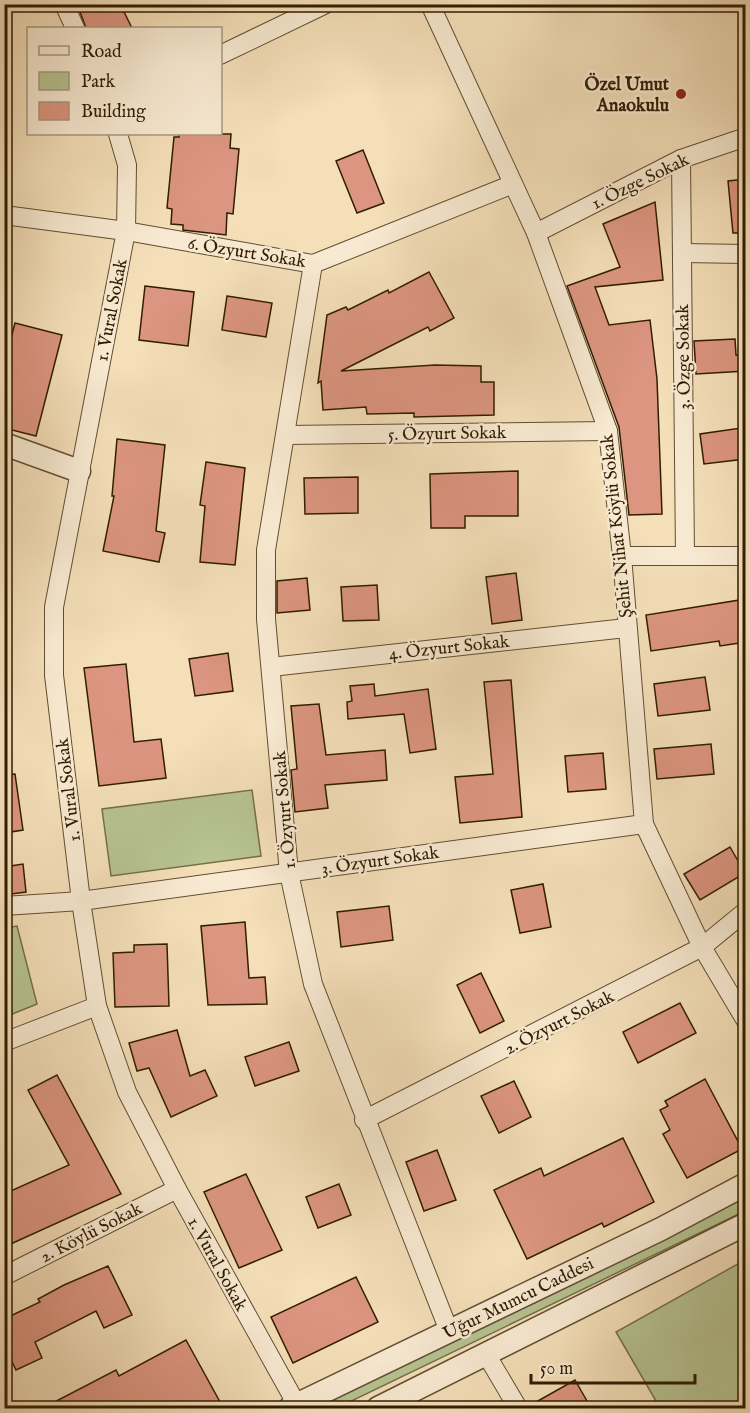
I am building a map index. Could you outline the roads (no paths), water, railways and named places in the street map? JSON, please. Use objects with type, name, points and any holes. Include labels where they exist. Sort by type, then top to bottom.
[{"type":"street","points":[[64,4],[75,27]]},
{"type":"street","points":[[222,54],[326,4]]},
{"type":"street","name":"Şehit Nihat Köylü Sokak","points":[[430,4],[536,233],[608,431],[622,556],[626,628],[644,824],[702,947],[746,1021]]},
{"type":"street","name":"1. Vural Sokak","points":[[118,135],[127,165],[126,231],[54,607],[54,675],[81,901],[97,1006],[127,1092],[295,1407]]},
{"type":"street","name":"1. Özge Sokak","points":[[536,233],[681,159],[746,136]]},
{"type":"street","name":"3. Özge Sokak","points":[[681,159],[685,555]]},
{"type":"street","name":"6. Özyurt Sokak","points":[[4,214],[126,231],[313,264],[513,184]]},
{"type":"street","points":[[682,253],[746,254]]},
{"type":"street","name":"1. Özyurt Sokak","points":[[313,264],[266,550],[266,619],[289,873],[313,984],[364,1120],[449,1331]]},
{"type":"street","name":"5. Özyurt Sokak","points":[[286,435],[608,431]]},
{"type":"street","points":[[4,444],[79,471]]},
{"type":"street","points":[[622,556],[746,556]]},
{"type":"street","name":"4. Özyurt Sokak","points":[[271,667],[626,628]]},
{"type":"street","name":"3. Özyurt Sokak","points":[[4,906],[81,901],[644,824]]},
{"type":"street","name":"2. Özyurt Sokak","points":[[364,1120],[702,947],[746,911]]},
{"type":"street","points":[[4,1042],[97,1006]]},
{"type":"street","name":"Uğur Mumcu Caddesi","points":[[295,1407],[661,1229],[746,1184]]},
{"type":"street","name":"2. Köylü Sokak","points":[[4,1276],[177,1189]]},
{"type":"street","name":"Uğur Mumcu Caddesi","points":[[378,1408],[746,1224]]},
{"type":"street","points":[[486,1354],[518,1408]]},
{"type":"place","name":"Özel Umut Anaokulu","points":[[681,94]]}]
